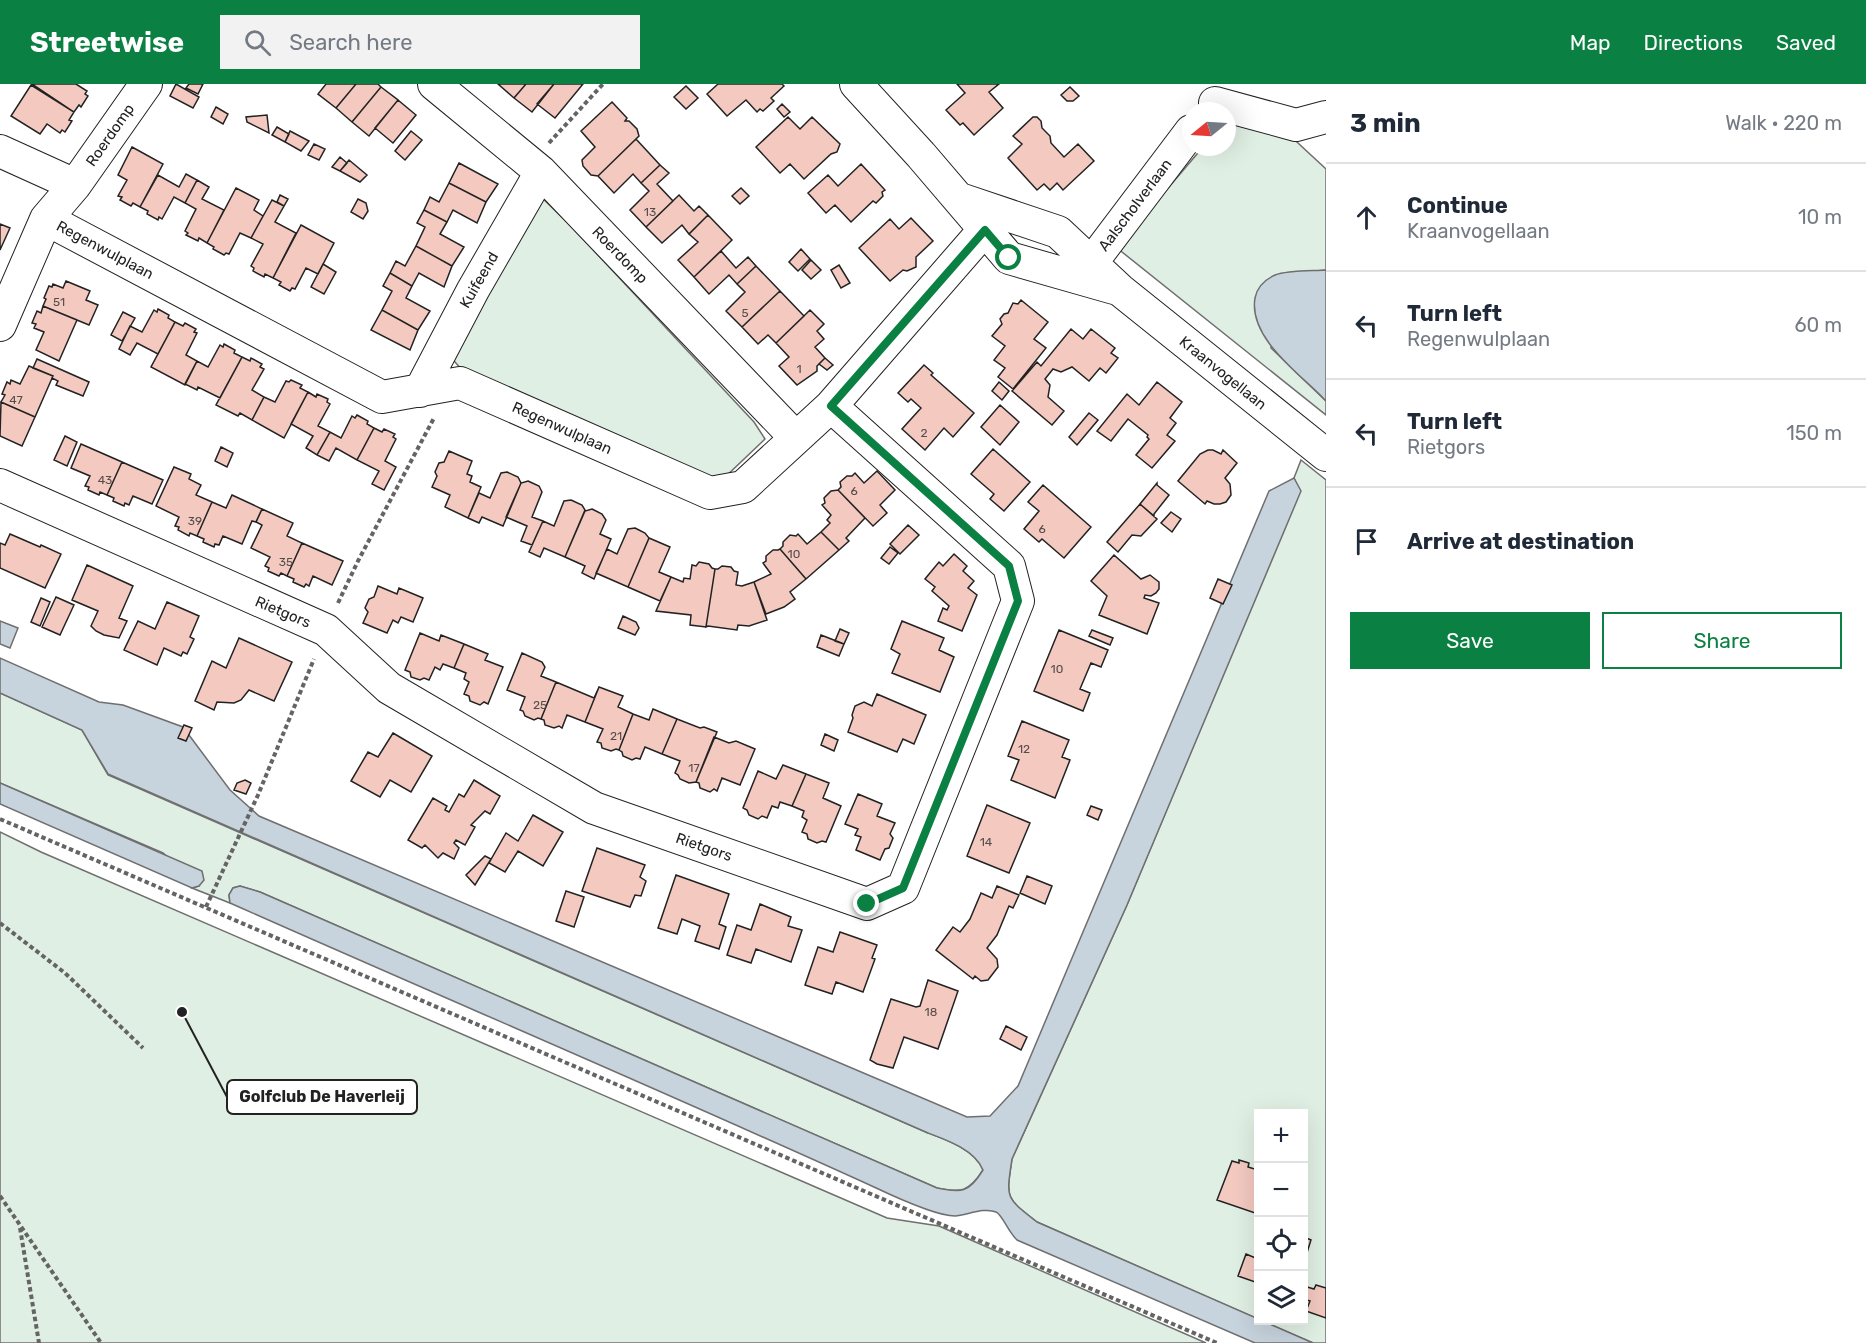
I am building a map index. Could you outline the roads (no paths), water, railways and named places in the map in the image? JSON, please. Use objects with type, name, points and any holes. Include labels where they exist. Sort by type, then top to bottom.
[{"type":"street","name":"Roerdomp","points":[[75,185],[146,84]]},
{"type":"street","name":"Roerdomp","points":[[434,84],[536,168],[796,438]]},
{"type":"street","name":"Kraanvogellaan","points":[[856,84],[960,199],[992,222],[1058,232],[1086,271],[1120,290],[1326,455]]},
{"type":"street","points":[[1212,99],[1296,125],[1326,117]]},
{"type":"street","name":"Aalscholverlaan","points":[[1086,271],[1182,143]]},
{"type":"street","points":[[0,151],[75,185],[46,219],[0,325]]},
{"type":"street","name":"Kuifeend","points":[[420,391],[472,290],[506,234],[536,168]]},
{"type":"street","name":"Regenwulplaan","points":[[46,219],[382,397],[460,383],[710,493],[743,487],[831,406],[992,222]]},
{"type":"street","name":"Rietgors","points":[[0,485],[326,630],[389,688],[594,808],[867,904],[903,888],[1018,601],[1009,566],[831,406]]},
{"type":"place","name":"Golfclub De Haverleij","points":[[182,1012]]}]
